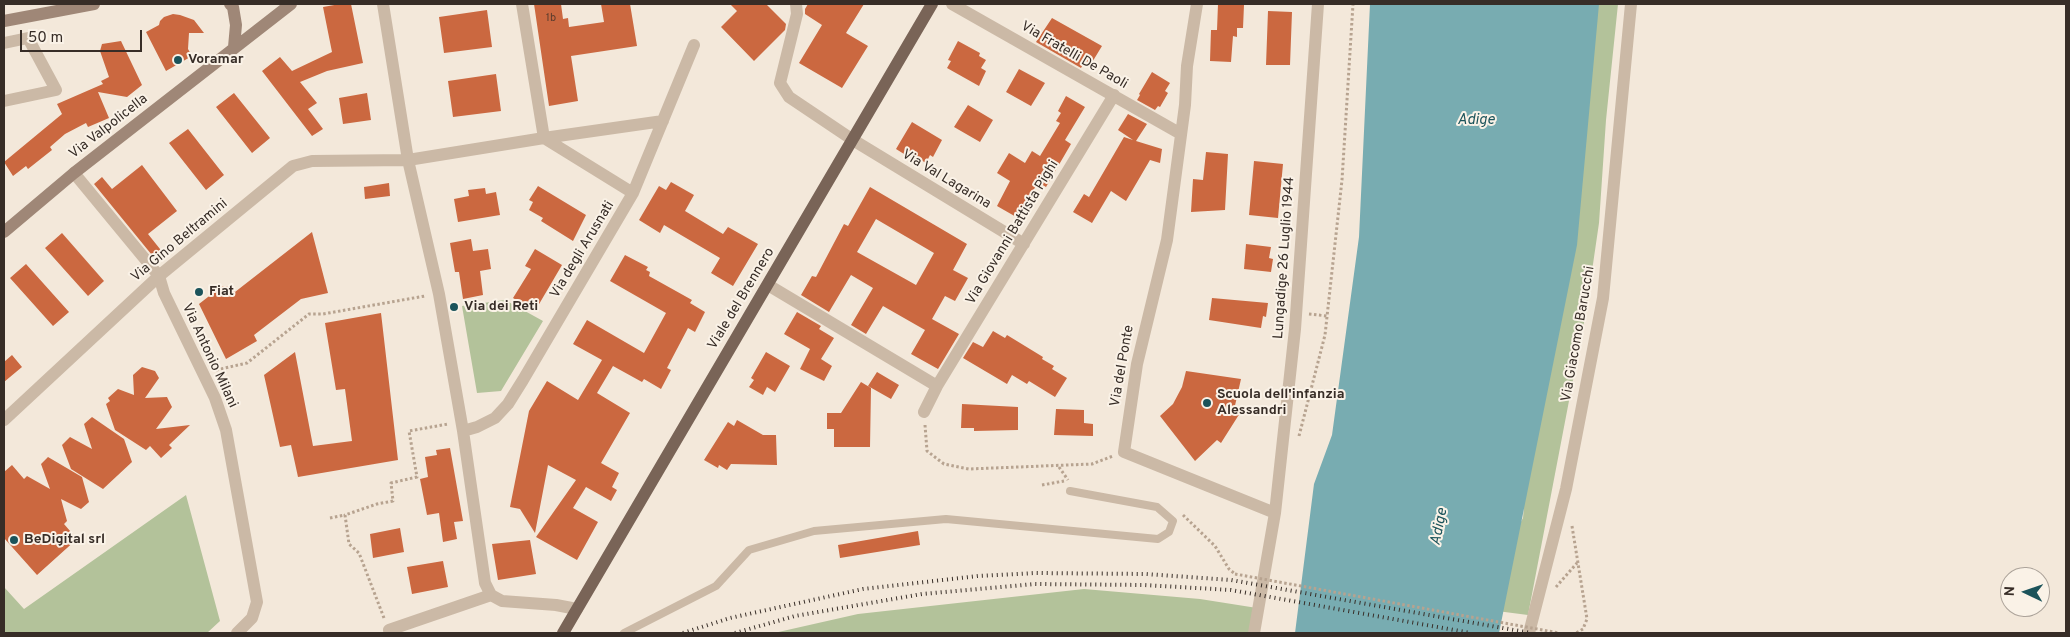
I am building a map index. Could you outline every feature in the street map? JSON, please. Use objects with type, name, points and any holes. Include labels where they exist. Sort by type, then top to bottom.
[{"type":"main road","name":"Viale del Brennero","points":[[563,633],[932,4]]},
{"type":"street","points":[[4,21],[94,4]]},
{"type":"street","points":[[230,4],[233,7],[236,25],[234,47]]},
{"type":"street","name":"Via Valpolicella","points":[[4,232],[74,173],[291,4]]},
{"type":"street","points":[[383,4],[408,160],[439,294],[463,431],[485,583],[491,595],[508,602],[556,605],[577,609]]},
{"type":"street","points":[[522,4],[544,138]]},
{"type":"street","name":"Via Val Lagarina","points":[[796,4],[797,14],[780,83],[789,97],[853,140],[1024,244]]},
{"type":"street","name":"Via Fratelli De Paoli","points":[[952,4],[1181,134]]},
{"type":"street","name":"Via del Ponte","points":[[1124,452],[1137,364],[1167,240],[1181,134],[1187,66],[1197,4]]},
{"type":"street","name":"Lungadige 26 Luglio 1944","points":[[1275,513],[1295,329],[1318,4]]},
{"type":"street","name":"Via Giacomo Barucchi","points":[[1529,633],[1566,489],[1604,298],[1631,4]]},
{"type":"street","points":[[4,43],[28,38],[56,90],[4,101]]},
{"type":"street","name":"Via degli Arusnati","points":[[463,431],[477,428],[495,418],[508,404],[633,193],[694,45]]},
{"type":"street","name":"Via Giovanni Battista Pighi","points":[[924,412],[937,386],[1114,95]]},
{"type":"street","points":[[408,160],[663,121]]},
{"type":"street","name":"Via degli Arusnati","points":[[544,138],[633,193]]},
{"type":"street","name":"Via Gino Beltramini","points":[[4,420],[159,276],[293,166],[312,161],[408,160]]},
{"type":"street","name":"Via Antonio Milani","points":[[74,173],[159,276],[164,293],[215,398],[226,430],[257,602],[252,618],[237,633]]},
{"type":"street","points":[[768,285],[937,386]]},
{"type":"street","points":[[1124,452],[1275,513],[1254,633]]},
{"type":"street","points":[[389,630],[491,595]]},
{"type":"lane","points":[[624,633],[716,586],[749,550],[814,531],[946,519],[1158,540],[1169,532],[1173,522],[1157,508],[1070,491]]},
{"type":"path","points":[[1299,438],[1325,335],[1342,180],[1353,4]]},
{"type":"path","points":[[203,373],[247,363],[309,314],[323,314],[439,294]]},
{"type":"path","points":[[924,412],[927,451],[944,464],[969,469],[1092,464],[1124,452]]},
{"type":"path","points":[[330,518],[376,504],[393,501],[391,483],[417,477],[409,431],[450,424]]},
{"type":"path","points":[[1042,485],[1068,481],[1059,466]]},
{"type":"path","points":[[345,515],[349,544],[359,553],[389,630]]},
{"type":"path","points":[[1576,633],[1584,629],[1588,619],[1577,563]]},
{"type":"path","points":[[1235,574],[1559,633]]},
{"type":"green space","points":[[1541,4],[1618,4],[1606,120],[1599,223],[1586,312],[1528,615],[1497,611],[1515,533],[1523,518],[1524,508],[1522,499]]},
{"type":"green space","points":[[505,300],[543,321],[501,391],[477,393],[462,306]]},
{"type":"green space","points":[[186,495],[220,621],[207,633],[4,633],[4,587],[24,609]]},
{"type":"green space","points":[[1084,589],[1200,599],[1257,608],[1252,633],[774,633],[858,614]]},
{"type":"water","name":"Adige","points":[[1370,4],[1599,4],[1577,245],[1499,633],[1295,633],[1314,484],[1332,435],[1359,237]]},
{"type":"building","points":[[351,4],[363,63],[327,71],[300,82],[317,103],[308,109],[323,129],[312,136],[262,71],[280,57],[292,71],[332,52],[323,7]]},
{"type":"building","points":[[534,4],[561,4],[563,19],[568,18],[569,27],[604,22],[601,4],[630,4],[637,46],[571,56],[578,101],[549,106]]},
{"type":"building","points":[[730,4],[766,4],[786,24],[785,30],[754,61],[721,27],[737,11]]},
{"type":"building","points":[[808,4],[864,4],[846,33],[868,46],[842,88],[799,63],[822,25],[805,14]]},
{"type":"building","points":[[1218,4],[1244,5],[1243,28],[1237,28],[1237,37],[1233,36],[1231,62],[1210,61],[1211,30],[1217,30]]},
{"type":"building","points":[[487,10],[492,47],[444,53],[439,17]]},
{"type":"building","points":[[1268,11],[1292,12],[1290,65],[1266,65]]},
{"type":"building","points":[[173,14],[194,20],[204,33],[189,33],[188,49],[192,56],[166,71],[146,32],[159,25],[164,17]]},
{"type":"building","points":[[1052,18],[1102,46],[1091,64],[1085,61],[1081,68],[1036,42]]},
{"type":"building","points":[[121,41],[142,85],[127,97],[98,92],[109,118],[88,127],[86,123],[65,134],[50,147],[52,150],[28,169],[26,166],[13,176],[4,162],[62,114],[57,104],[103,84],[101,81],[109,77],[100,51],[102,44]]},
{"type":"building","points":[[958,41],[980,53],[979,56],[986,60],[981,68],[986,71],[979,86],[947,68],[951,61],[948,60]]},
{"type":"building","points":[[1019,69],[1045,83],[1031,106],[1006,92]]},
{"type":"building","points":[[1152,72],[1170,83],[1165,91],[1168,93],[1160,107],[1158,106],[1155,110],[1137,100]]},
{"type":"building","points":[[496,74],[501,111],[453,117],[448,81]]},
{"type":"building","points":[[234,93],[270,138],[252,153],[216,107]]},
{"type":"building","points":[[367,93],[371,120],[343,124],[339,98]]},
{"type":"building","points":[[1066,96],[1085,107],[1065,140],[1071,144],[1046,187],[1038,182],[1018,218],[997,206],[1010,181],[997,173],[1009,153],[1025,163],[1032,151],[1040,156],[1060,123],[1056,121],[1061,113],[1058,111]]},
{"type":"building","points":[[968,105],[993,120],[980,142],[954,127]]},
{"type":"building","points":[[1128,114],[1147,124],[1136,141],[1162,149],[1160,163],[1150,160],[1126,201],[1111,191],[1092,223],[1073,212],[1084,194],[1089,197],[1124,137],[1133,140],[1118,130]]},
{"type":"building","points":[[912,122],[942,140],[933,157],[930,155],[926,163],[914,156],[912,159],[896,149]]},
{"type":"building","points":[[188,129],[224,175],[206,190],[169,143]]},
{"type":"building","points":[[1206,152],[1228,154],[1225,210],[1191,212],[1193,179],[1203,180]]},
{"type":"building","points":[[1254,161],[1283,164],[1278,218],[1249,215]]},
{"type":"building","points":[[142,165],[177,211],[148,234],[164,254],[156,260],[94,184],[102,177],[112,189]]},
{"type":"building","points":[[671,182],[694,195],[685,211],[723,234],[728,227],[758,244],[733,286],[711,273],[720,258],[664,225],[660,233],[639,220],[659,186],[666,190]]},
{"type":"building","points":[[389,183],[390,196],[365,199],[364,187]]},
{"type":"building","points":[[538,186],[586,215],[573,241],[541,221],[543,218],[529,210],[533,202],[529,200]]},
{"type":"building","points":[[870,187],[967,244],[953,270],[968,278],[955,301],[945,296],[932,319],[959,334],[938,369],[911,354],[925,330],[883,306],[866,334],[851,325],[873,288],[851,275],[829,312],[801,295],[812,276],[816,277],[844,224],[848,226]],"holes":[[[876,219],[934,253],[916,285],[857,252]]]},
{"type":"building","points":[[485,188],[486,194],[496,192],[500,215],[458,222],[454,199],[469,196],[468,190]]},
{"type":"building","points":[[312,232],[328,293],[301,299],[254,335],[257,341],[226,359],[199,304],[222,286],[227,286],[235,292]]},
{"type":"building","points":[[62,233],[104,281],[88,296],[45,248]]},
{"type":"building","points":[[471,239],[473,251],[488,249],[491,269],[480,271],[483,295],[463,299],[459,272],[455,272],[450,243]]},
{"type":"building","points":[[1246,244],[1271,247],[1269,258],[1273,259],[1271,272],[1244,269]]},
{"type":"building","points":[[535,249],[562,265],[535,311],[513,298],[531,269],[525,266]]},
{"type":"building","points":[[625,255],[648,267],[646,270],[650,272],[649,276],[692,300],[690,303],[705,312],[695,332],[688,328],[667,368],[671,370],[661,389],[644,379],[642,382],[613,366],[597,393],[630,413],[601,463],[619,473],[612,487],[617,490],[611,501],[586,487],[573,508],[598,522],[577,560],[536,537],[576,480],[548,465],[535,533],[520,509],[510,507],[529,411],[547,381],[578,400],[602,360],[573,344],[587,320],[644,353],[666,313],[610,281]]},
{"type":"building","points":[[26,264],[69,312],[53,326],[10,278]]},
{"type":"building","points":[[1212,298],[1268,303],[1266,317],[1263,316],[1261,328],[1209,320]]},
{"type":"building","points":[[797,312],[821,326],[819,329],[834,338],[821,359],[832,366],[824,381],[800,369],[810,349],[784,334]]},
{"type":"building","points":[[381,313],[398,460],[298,477],[291,445],[280,447],[264,375],[295,352],[313,446],[352,441],[345,389],[336,390],[325,323]]},
{"type":"building","points":[[993,331],[1005,338],[1007,335],[1043,357],[1042,359],[1054,366],[1052,369],[1067,378],[1055,397],[1029,381],[1027,384],[1012,375],[1007,384],[963,358],[973,342],[983,347]]},
{"type":"building","points":[[766,352],[790,366],[775,392],[767,387],[763,395],[749,387],[754,380],[751,378]]},
{"type":"building","points":[[12,355],[22,367],[4,382],[4,362]]},
{"type":"building","points":[[142,367],[155,371],[159,378],[145,398],[167,397],[172,407],[156,429],[190,425],[169,445],[172,448],[161,458],[150,446],[146,450],[115,430],[106,404],[110,401],[108,398],[118,389],[134,395],[133,375]]},
{"type":"building","points":[[1186,371],[1241,379],[1234,410],[1240,413],[1221,443],[1217,440],[1195,461],[1160,416],[1173,404],[1182,387]]},
{"type":"building","points":[[877,372],[899,385],[891,399],[868,386]]},
{"type":"building","points":[[861,382],[871,388],[870,447],[834,447],[834,429],[827,429],[827,413],[841,413]]},
{"type":"building","points":[[962,404],[1018,407],[1018,430],[974,431],[974,428],[961,428]]},
{"type":"building","points":[[1056,409],[1084,410],[1084,423],[1093,424],[1093,436],[1054,435]]},
{"type":"building","points":[[92,417],[124,439],[132,462],[103,489],[71,469],[62,445],[70,437],[92,449],[84,424]]},
{"type":"building","points":[[737,420],[763,435],[776,435],[777,465],[731,464],[727,470],[719,465],[718,468],[704,460],[728,422],[734,426]]},
{"type":"building","points":[[450,448],[463,521],[454,522],[457,539],[443,542],[439,513],[427,515],[420,479],[428,477],[425,457],[437,455],[436,450]]},
{"type":"building","points":[[48,457],[82,477],[89,502],[81,509],[61,499],[67,521],[64,524],[77,539],[37,575],[4,538],[4,472],[12,465],[24,479],[27,476],[50,489],[41,464]]},
{"type":"building","points":[[400,528],[404,552],[373,558],[370,534]]},
{"type":"building","points":[[918,531],[920,545],[840,558],[838,545]]},
{"type":"building","points":[[530,540],[536,574],[498,580],[492,544]]},
{"type":"building","points":[[443,561],[448,587],[412,594],[407,567]]},
{"type":"railway","points":[[683,633],[730,618],[863,589],[978,576],[1035,573],[1146,574],[1231,580],[1531,633]]},
{"type":"railway","points":[[735,633],[795,616],[922,594],[1035,584],[1144,585],[1231,590],[1471,633]]},
{"type":"place","name":"Voramar","points":[[178,60]]},
{"type":"place","name":"Fiat","points":[[199,292]]},
{"type":"place","name":"Via dei Reti","points":[[454,307]]},
{"type":"place","name":"Scuola dell'infanzia Alessandri","points":[[1207,403]]},
{"type":"place","name":"BeDigital srl","points":[[14,540]]}]
